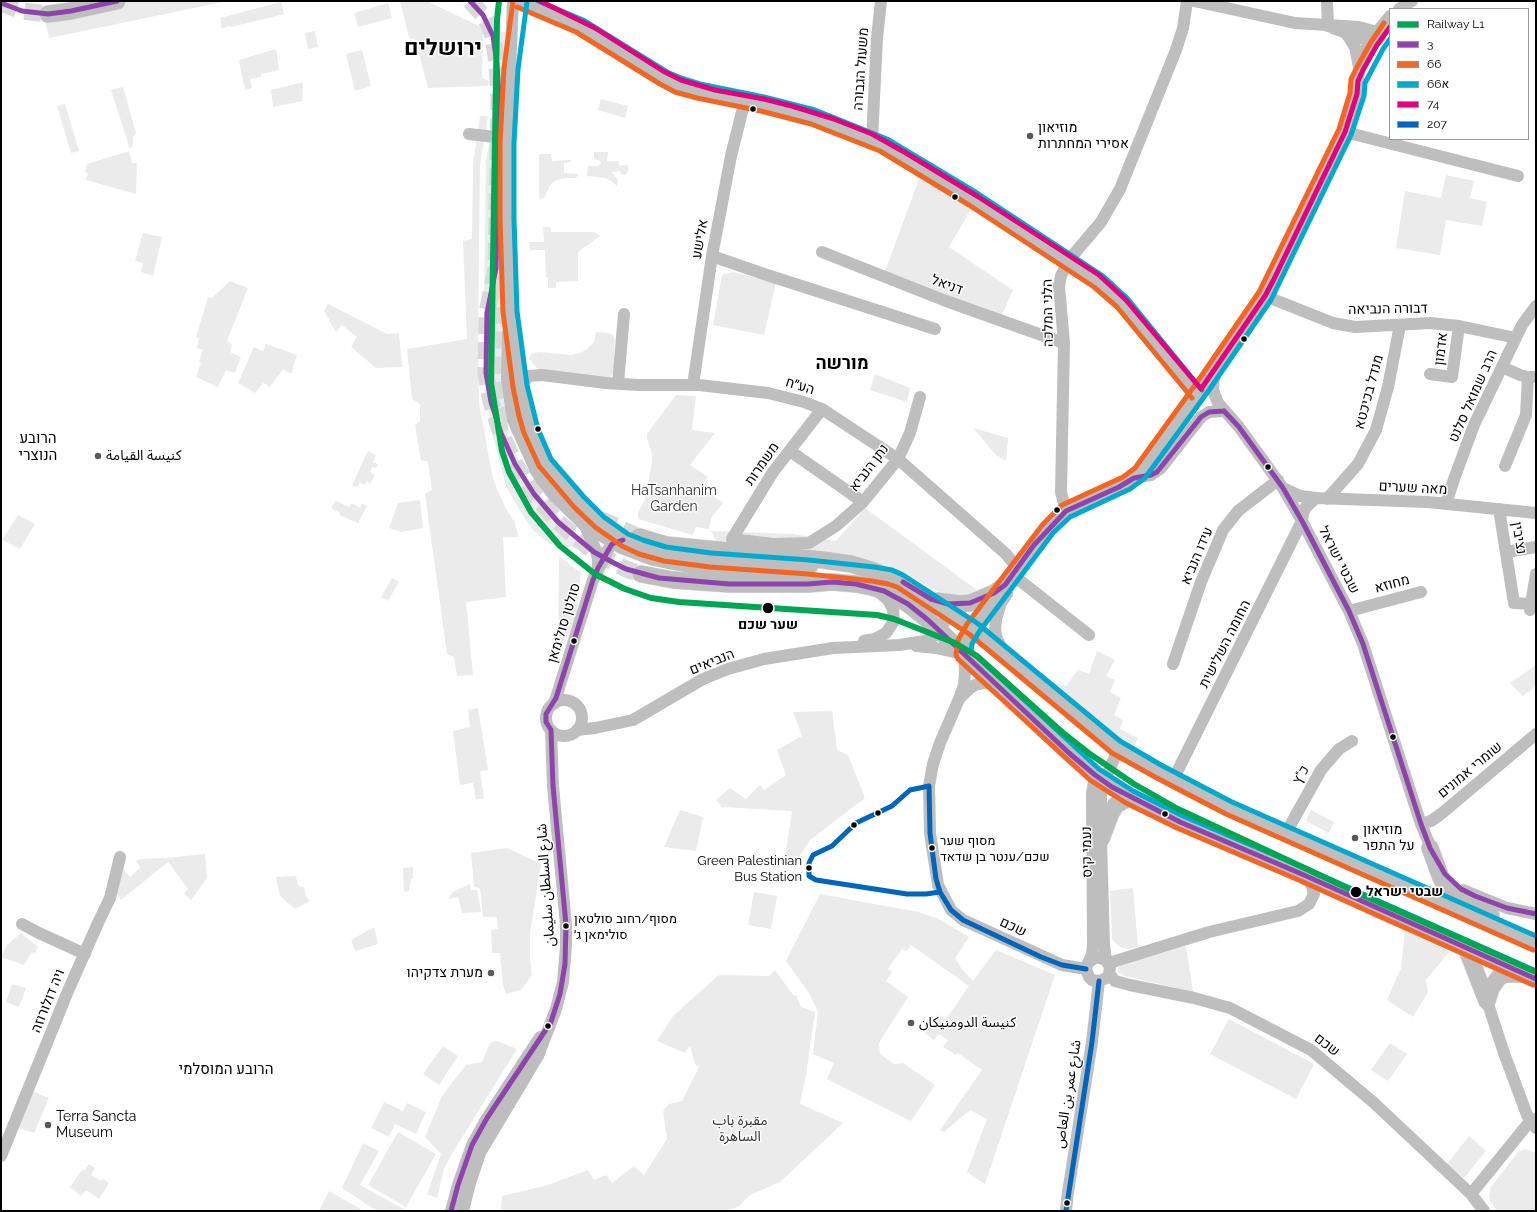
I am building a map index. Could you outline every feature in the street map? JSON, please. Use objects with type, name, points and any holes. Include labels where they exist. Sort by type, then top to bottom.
[{"type":"highway","points":[[48,14],[71,11],[117,1]]},
{"type":"highway","points":[[632,538],[666,545],[816,559],[851,564],[890,577],[911,586],[973,628],[1116,747],[1173,780],[1229,808],[1536,944]]},
{"type":"highway","points":[[641,574],[674,580],[729,584],[808,584],[832,582],[871,586],[884,591],[908,604],[940,631],[963,654],[1099,778],[1130,797],[1180,822],[1304,875],[1467,950],[1530,977]]},
{"type":"highway","points":[[931,600],[948,604],[970,602],[994,593],[1013,578]]},
{"type":"highway","points":[[1101,839],[1110,812],[1116,805],[1130,797]]},
{"type":"highway","points":[[1430,848],[1445,885],[1456,894],[1536,941]]},
{"type":"highway","points":[[1467,950],[1487,1001]]},
{"type":"highway","points":[[1487,1001],[1491,988],[1500,976],[1506,974],[1530,977]]},
{"type":"street","points":[[513,1],[510,42],[511,68],[507,218],[510,312],[520,386],[526,415],[531,431],[545,463],[579,502],[600,522],[632,538]]},
{"type":"street","points":[[511,68],[520,1],[592,33],[664,78],[678,85],[698,91],[745,100],[813,117],[872,140],[967,195],[1068,261],[1112,292],[1197,394]]},
{"type":"street","points":[[540,1],[595,28],[648,61]]},
{"type":"street","name":"משעול הגבורה","points":[[872,140],[881,1]]},
{"type":"street","name":"הלני המלכה","points":[[1066,511],[1061,492],[1064,343],[1060,281],[1062,271],[1068,261],[1096,229],[1120,189],[1176,50],[1183,28],[1187,1]]},
{"type":"street","points":[[1194,1],[1295,23],[1328,26],[1350,25],[1376,37]]},
{"type":"street","points":[[1327,1],[1328,26]]},
{"type":"street","points":[[1401,8],[1412,1]]},
{"type":"street","points":[[1359,77],[1376,37],[1389,18]]},
{"type":"street","points":[[1328,26],[1346,33],[1376,37],[1389,28]]},
{"type":"street","points":[[1197,394],[1245,334],[1265,296],[1344,132],[1357,94],[1359,77],[1358,55],[1346,33]]},
{"type":"street","name":"אלישע","points":[[692,385],[712,256],[731,156],[745,100]]},
{"type":"street","points":[[1344,132],[1518,176]]},
{"type":"street","points":[[468,134],[495,137],[508,143]]},
{"type":"street","name":"דניאל","points":[[822,252],[946,301],[1064,343]]},
{"type":"street","points":[[712,256],[935,329]]},
{"type":"street","points":[[963,654],[966,642],[973,628],[1013,578],[1034,545],[1066,511],[1119,487],[1134,478],[1144,467],[1265,296]]},
{"type":"street","name":"דבורה הנביאה","points":[[1265,296],[1343,326],[1355,328],[1430,323],[1459,326],[1516,338]]},
{"type":"street","name":"הרב שמואל סלנט","points":[[1446,504],[1474,425],[1522,325],[1536,306]]},
{"type":"street","points":[[510,312],[507,337],[507,379],[514,420],[536,471],[541,479],[555,497],[584,526],[612,544],[640,556],[679,565],[780,575],[832,582]]},
{"type":"street","points":[[618,383],[624,314]]},
{"type":"street","name":"מנדל בכיכטא","points":[[1321,498],[1358,464],[1376,430],[1388,386],[1400,325]]},
{"type":"street","name":"אדמון","points":[[1430,374],[1452,377],[1459,326]]},
{"type":"street","points":[[1502,367],[1532,377],[1526,415],[1505,466]]},
{"type":"street","name":"שבטי ישראל","points":[[1214,374],[1214,396],[1224,411],[1239,427],[1280,484],[1302,521],[1349,611],[1363,644],[1421,824],[1430,848],[1445,874],[1461,889],[1475,896],[1506,908],[1536,914]]},
{"type":"street","name":"הע״ח","points":[[520,386],[529,376],[535,375],[638,385],[692,385],[768,393],[804,402],[822,410],[898,459],[1006,554],[1014,564],[1013,578],[1089,635]]},
{"type":"street","name":"נתן הנביא","points":[[732,539],[778,544],[809,543],[836,526],[863,502],[898,459],[910,433],[920,397]]},
{"type":"street","name":"משמרות","points":[[732,539],[773,472],[822,410]]},
{"type":"street","points":[[1134,478],[1151,475],[1161,468],[1201,417],[1209,412],[1224,411]]},
{"type":"street","points":[[790,451],[863,502]]},
{"type":"street","name":"מאה שערים","points":[[1280,484],[1300,496],[1446,504],[1536,513]]},
{"type":"street","name":"עידו הנביא","points":[[1173,664],[1201,582],[1223,530],[1238,511],[1280,484]]},
{"type":"street","points":[[1302,521],[1303,513],[1306,507],[1321,498]]},
{"type":"street","name":"נציבין","points":[[1499,510],[1514,603],[1530,607],[1536,574]]},
{"type":"street","name":"החומה השלישית","points":[[1173,780],[1302,521]]},
{"type":"street","points":[[584,526],[596,548],[598,568]]},
{"type":"street","points":[[612,544],[632,538]]},
{"type":"street","name":"סולטן סולימאן","points":[[554,704],[598,568],[612,544]]},
{"type":"street","points":[[1506,552],[1536,547]]},
{"type":"street","points":[[1004,653],[997,639],[995,630],[996,619],[1001,603],[1013,578]]},
{"type":"street","name":"הנביאים","points":[[577,730],[609,726],[638,717],[700,680],[728,669],[764,659],[833,648],[874,639],[886,633],[892,626],[894,619],[893,609],[888,600],[871,586]]},
{"type":"street","name":"מחוזא","points":[[1349,611],[1421,592]]},
{"type":"street","points":[[940,631],[945,620],[947,610]]},
{"type":"street","name":"הנביאים","points":[[833,648],[899,645],[925,642],[940,631]]},
{"type":"street","name":"הנביאים","points":[[899,645],[936,648],[963,654]]},
{"type":"street","name":"שכם","points":[[963,654],[965,673],[964,685],[940,743],[933,764],[929,786],[930,833],[936,879],[940,892],[951,910],[963,920],[1062,965],[1087,966],[1089,977],[1092,980],[1106,970],[1115,981],[1187,996],[1230,1008],[1311,1050],[1373,1102],[1471,1194],[1484,1211]]},
{"type":"street","points":[[959,699],[975,685],[996,684]]},
{"type":"street","points":[[562,700],[572,702],[578,708],[581,716],[580,724],[577,730],[566,736],[558,735],[551,730],[546,722],[546,716],[549,708],[562,700]]},
{"type":"street","points":[[581,716],[593,722],[609,726]]},
{"type":"street","name":"شارع السلطان سليمان","points":[[464,1211],[470,1183],[480,1153],[536,1060],[556,1009],[563,982],[566,932],[564,896],[553,786],[551,730]]},
{"type":"street","name":"שומרי אמונים","points":[[1421,824],[1431,821],[1441,814],[1536,734]]},
{"type":"street","name":"شارع السلطان سليمان","points":[[552,767],[559,747],[566,736]]},
{"type":"street","name":"כ\"ץ","points":[[1286,833],[1321,770],[1338,749],[1352,741]]},
{"type":"street","name":"נעמי קיס","points":[[1087,966],[1092,955],[1093,944],[1092,794],[1099,778],[1115,757],[1116,747]]},
{"type":"street","name":"נעמי קיס","points":[[1099,778],[1101,793],[1101,839],[1106,970]]},
{"type":"street","name":"ויה דולורוזה","points":[[1,1156],[85,954],[110,898],[120,857]]},
{"type":"street","points":[[1087,966],[1096,957],[1100,957],[1106,970],[1180,940],[1242,923],[1298,911],[1309,904],[1314,894],[1312,886],[1304,875]]},
{"type":"street","points":[[22,924],[39,934],[85,954]]},
{"type":"street","name":"شارع عمر بن العاص","points":[[1066,1211],[1092,1042],[1106,970]]},
{"type":"street","points":[[1471,1194],[1534,1123],[1527,1115],[1487,1001]]},
{"type":"street","name":"شارع السلطان سليمان","points":[[451,1211],[464,1163],[475,1140],[487,1118],[551,1022]]},
{"type":"green space","points":[[131,1],[228,1],[49,38],[44,17],[86,12]]},
{"type":"green space","points":[[400,1],[427,1],[483,28],[482,78],[489,81],[488,86],[428,88],[415,39],[409,38]]},
{"type":"green space","points":[[281,2],[284,14],[231,27],[228,26],[222,29],[220,18]]},
{"type":"green space","points":[[388,3],[392,18],[358,27],[354,13]]},
{"type":"green space","points":[[494,30],[509,33],[502,371],[509,436],[513,448],[529,481],[568,526],[580,545],[576,548],[549,544],[533,530],[519,509],[506,486],[486,402],[484,305],[486,161],[492,126]]},
{"type":"green space","points":[[315,31],[318,47],[308,49],[305,33]]},
{"type":"green space","points":[[276,49],[279,70],[261,74],[261,77],[250,79],[252,88],[245,90],[239,60]]},
{"type":"green space","points":[[362,50],[371,86],[355,91],[346,54]]},
{"type":"green space","points":[[303,82],[302,101],[273,107],[271,90]]},
{"type":"green space","points":[[123,87],[136,133],[133,137],[133,145],[130,149],[111,90]]},
{"type":"green space","points":[[601,99],[628,106],[625,118],[598,110]]},
{"type":"green space","points":[[65,104],[79,151],[71,153],[57,106]]},
{"type":"green space","points":[[480,116],[488,116],[480,165],[478,338],[479,403],[493,479],[505,507],[514,521],[519,537],[503,537],[506,597],[466,602],[473,675],[457,676],[454,657],[447,654],[425,494],[432,490],[428,462],[421,460],[415,425],[420,421],[420,404],[412,399],[407,349],[467,339],[463,241],[472,239],[473,165]]},
{"type":"green space","points":[[129,151],[132,163],[137,163],[136,194],[86,180],[88,173],[85,172],[87,164]]},
{"type":"green space","points":[[594,152],[608,152],[607,161],[619,161],[619,166],[628,165],[626,175],[621,174],[620,171],[611,172],[618,180],[617,186],[606,178],[587,176],[588,166],[598,166],[601,163],[600,161],[594,159]]},
{"type":"green space","points":[[539,154],[551,154],[552,161],[571,160],[571,162],[564,163],[564,173],[578,174],[578,176],[575,178],[556,180],[550,185],[544,198],[539,199]]},
{"type":"green space","points":[[922,171],[975,202],[949,247],[1013,290],[1001,317],[884,274]]},
{"type":"green space","points":[[1446,175],[1474,181],[1470,198],[1487,202],[1482,226],[1446,220],[1440,255],[1396,248],[1405,191],[1441,198]]},
{"type":"green space","points":[[543,227],[550,227],[551,232],[594,232],[600,236],[578,252],[578,281],[556,282],[556,288],[548,288],[545,250],[530,250],[529,242],[544,242]]},
{"type":"green space","points":[[143,233],[162,237],[153,276],[141,272],[143,263],[135,261]]},
{"type":"green space","points":[[733,272],[776,283],[764,335],[713,325],[722,275]]},
{"type":"green space","points":[[230,281],[248,288],[227,341],[232,344],[230,352],[241,357],[235,373],[226,370],[218,387],[196,377],[201,363],[199,361],[203,350],[197,348],[199,338],[196,337],[208,297],[212,298]]},
{"type":"green space","points":[[328,304],[387,334],[399,333],[402,367],[376,368],[351,347],[357,337],[342,325],[336,332],[324,311]]},
{"type":"green space","points":[[596,332],[609,333],[613,335],[615,340],[613,372],[610,378],[538,370],[529,358],[532,353],[539,352],[571,355],[580,353],[594,342]]},
{"type":"green space","points":[[266,344],[297,355],[291,374],[283,369],[270,387],[263,383],[255,393],[238,383],[254,347],[263,351]]},
{"type":"green space","points":[[875,374],[910,388],[907,402],[870,390]]},
{"type":"green space","name":"HaTsanhanim Garden","points":[[676,395],[696,396],[692,430],[715,433],[690,465],[708,477],[701,487],[723,503],[711,518],[709,529],[696,527],[693,535],[638,519],[638,513],[645,499],[652,462],[652,453],[647,439],[647,434]]},
{"type":"green space","points":[[973,428],[1008,438],[1006,461],[996,455]]},
{"type":"green space","points":[[368,451],[376,455],[373,462],[378,464],[376,468],[372,467],[370,472],[375,475],[370,484],[367,481],[364,485],[360,482],[357,487],[352,485]]},
{"type":"green space","points":[[420,500],[423,528],[401,532],[389,528],[398,503]]},
{"type":"green space","points":[[336,501],[349,507],[352,503],[360,508],[362,503],[367,506],[358,523],[339,515],[340,513],[331,508]]},
{"type":"green space","points":[[865,508],[977,590],[966,595],[952,595],[940,592],[891,567],[868,560],[796,553],[716,541],[711,531],[794,534],[836,541]]},
{"type":"green space","points":[[18,515],[35,524],[20,549],[2,540]]},
{"type":"green space","points":[[559,556],[581,573],[576,619],[569,635],[558,648]]},
{"type":"green space","points":[[392,578],[399,582],[388,601],[381,597]]},
{"type":"green space","points":[[1097,651],[1115,660],[1106,676],[1115,680],[1110,692],[1121,698],[1114,715],[1123,720],[1120,729],[1138,738],[1133,748],[1100,726],[1046,681],[1066,686],[1078,670],[1089,674]]},
{"type":"green space","points":[[1536,665],[1536,686],[1523,696],[1510,683]]},
{"type":"green space","points":[[478,708],[488,770],[480,771],[484,798],[476,800],[473,783],[460,785],[453,731],[470,727],[468,710]]},
{"type":"green space","points":[[832,711],[837,750],[848,755],[865,798],[810,840],[792,868],[784,864],[792,811],[722,807],[716,800],[730,788],[746,799],[760,785],[764,790],[786,775],[777,750],[802,736],[793,712]]},
{"type":"green space","points":[[680,810],[703,817],[696,851],[664,847]]},
{"type":"green space","points":[[1311,810],[1334,822],[1329,833],[1306,821]]},
{"type":"green space","points":[[507,848],[541,864],[530,933],[530,959],[532,975],[521,990],[506,994],[503,985],[500,953],[492,953],[491,930],[498,929],[497,917],[483,917],[480,888],[474,887],[471,853]]},
{"type":"green space","points":[[205,854],[207,878],[191,900],[184,893],[188,889],[168,862],[121,900],[116,892],[123,869],[130,877],[140,868],[136,860]]},
{"type":"green space","points":[[413,867],[413,878],[411,878],[409,891],[404,892],[403,868]]},
{"type":"green space","points":[[296,876],[298,886],[304,887],[306,896],[310,901],[295,909],[280,896],[276,877]]},
{"type":"green space","points":[[470,884],[471,890],[477,890],[481,912],[462,913],[458,897],[448,899],[453,892]]},
{"type":"green space","points":[[1133,888],[1138,947],[1130,949],[1122,948],[1112,939],[1110,891]]},
{"type":"green space","points":[[754,892],[777,896],[771,929],[748,925]]},
{"type":"green space","points":[[820,894],[918,912],[937,918],[969,937],[955,958],[962,969],[973,981],[996,950],[1055,975],[985,1184],[967,1172],[987,1119],[970,1110],[944,1132],[940,1130],[982,1070],[958,1053],[956,1055],[943,1047],[948,1040],[939,1034],[934,1040],[925,1033],[937,1015],[946,1019],[969,986],[911,945],[907,951],[902,949],[888,969],[892,972],[886,981],[908,997],[879,1043],[880,1054],[894,1064],[903,1063],[935,1085],[911,1121],[827,1079],[834,1063],[813,1054],[818,1012],[809,993],[786,961]]},
{"type":"green space","points":[[374,927],[378,944],[355,951],[351,940]]},
{"type":"green space","points":[[1405,931],[1450,951],[1426,980],[1428,992],[1413,1017],[1387,1000],[1401,968]]},
{"type":"green space","points":[[21,933],[38,947],[35,953],[32,952],[24,965],[1,957],[7,945]]},
{"type":"green space","points":[[1186,946],[1193,992],[1125,976],[1118,972],[1119,967],[1127,963]]},
{"type":"green space","name":"مقبرة باب الساهرة","points":[[775,970],[794,996],[796,995],[801,1007],[815,1012],[806,1075],[800,1104],[843,1123],[780,1182],[750,1195],[738,1207],[728,1211],[501,1211],[502,1196],[548,1185],[588,1170],[594,1180],[606,1175],[612,1183],[634,1166],[644,1175],[667,1139],[663,1111],[669,1104],[682,1101],[699,1067],[695,1064],[690,1046],[685,1053],[657,1041],[673,1016],[719,975],[769,976]]},
{"type":"green space","points":[[12,984],[26,988],[19,1007],[6,1002]]},
{"type":"green space","points":[[1229,1019],[1314,1064],[1296,1099],[1210,1054]]},
{"type":"green space","points":[[497,1041],[517,1049],[453,1152],[444,1169],[437,1198],[427,1194],[441,1154],[425,1137],[442,1096],[466,1065],[482,1062],[490,1043]]},
{"type":"green space","points":[[1390,1043],[1407,1054],[1388,1081],[1371,1070]]},
{"type":"green space","points":[[443,1046],[458,1056],[439,1085],[423,1074]]},
{"type":"green space","points":[[30,1090],[49,1098],[34,1133],[16,1127]]},
{"type":"green space","points":[[384,1102],[403,1111],[407,1103],[426,1112],[416,1134],[395,1124],[389,1137],[371,1128]]},
{"type":"green space","points":[[398,1132],[436,1154],[406,1207],[368,1185]]},
{"type":"green space","points":[[1469,1136],[1486,1151],[1464,1178],[1447,1164]]},
{"type":"green space","points":[[363,1143],[379,1151],[360,1185],[407,1211],[377,1211],[342,1188]]},
{"type":"green space","points":[[1525,1149],[1536,1153],[1536,1211],[1497,1211],[1490,1201],[1489,1196],[1491,1187],[1518,1152]]},
{"type":"green space","points":[[89,1164],[95,1168],[91,1175],[101,1181],[103,1179],[109,1183],[99,1199],[86,1190],[81,1196],[70,1187],[82,1170],[85,1170]]},
{"type":"green space","points":[[329,1191],[364,1211],[319,1211]]},
{"type":"tunnel","points":[[470,1],[483,15],[493,36],[497,64],[499,98],[496,268],[487,313],[486,373],[491,402],[501,433],[515,464],[534,494],[558,522],[594,552],[626,569],[641,574]]},
{"type":"tunnel","points":[[1,3],[22,11],[48,14]]},
{"type":"tunnel","points":[[498,282],[502,311],[499,370],[503,399],[511,425]]},
{"type":"tunnel","points":[[541,473],[555,488],[579,506],[598,518],[639,537]]},
{"type":"rail line","name":"L1","points":[[499,1],[497,20],[491,383],[502,451],[509,472],[531,512],[560,546],[595,574],[625,589],[651,598],[679,602],[877,615],[894,619],[955,643],[977,656],[1062,732],[1090,754],[1134,784],[1178,809],[1356,892],[1536,972]]},
{"type":"transit line","name":"3","points":[[1,3],[22,11],[48,14],[71,11],[117,1]]},
{"type":"transit line","name":"3","points":[[470,1],[483,15],[493,36],[497,64],[499,98],[496,268],[487,313],[486,373],[491,402],[501,433],[515,464],[534,494],[558,522],[594,552],[612,562],[626,569],[659,578],[729,584],[808,584],[832,582],[856,584],[884,591],[908,604],[928,620],[1069,753],[1112,787],[1180,822],[1304,875],[1536,979]]},
{"type":"transit line","name":"66","points":[[513,1],[504,68],[500,143],[500,219],[503,312],[513,387],[524,433],[539,466],[574,507],[595,527],[622,546],[639,554],[664,561],[710,567],[808,574],[872,581],[897,587],[969,634],[1112,753],[1226,814],[1533,950]]},
{"type":"transit line","name":"66א","points":[[538,1],[583,20],[667,72],[681,78],[700,84],[764,97],[815,110],[887,139],[977,193],[1103,276],[1127,298],[1202,390]]},
{"type":"transit line","name":"74","points":[[540,1],[595,28],[663,71],[681,80],[715,90],[792,106],[834,119],[872,134],[906,153],[977,196],[1099,275],[1126,300],[1201,389],[1265,296],[1274,279],[1345,132],[1357,94],[1358,81],[1363,70],[1377,45],[1389,28]]},
{"type":"transit line","name":"66א","points":[[527,2],[518,69],[514,143],[514,219],[517,311],[527,385],[538,429],[551,459],[584,497],[604,517],[628,534],[666,547],[711,553],[809,560],[892,570],[903,575],[977,623],[1120,741],[1161,765],[1232,802],[1536,936]]},
{"type":"transit line","name":"66","points":[[517,7],[576,32],[675,92],[761,111],[811,124],[880,151],[969,205],[1094,287],[1117,307],[1192,398]]},
{"type":"transit line","name":"66","points":[[1384,23],[1371,42],[1351,79],[1350,93],[1339,129],[1259,292],[1195,385],[1135,468],[1123,477],[1062,505],[1043,524],[967,624],[958,640],[956,655],[958,659],[1090,780],[1126,803],[1177,828],[1301,881],[1533,985]]},
{"type":"transit line","name":"66א","points":[[1389,40],[1365,83],[1364,96],[1351,135],[1271,300],[1207,393],[1145,478],[1130,489],[1070,517],[1053,533],[979,632],[972,644],[971,651],[1099,769],[1133,791],[1183,816],[1307,869],[1536,971]]},
{"type":"transit line","name":"3","points":[[1224,411],[1239,427],[1283,488],[1349,611],[1363,644],[1421,824],[1430,848],[1445,874],[1461,889],[1475,896],[1507,908],[1536,914]]},
{"type":"transit line","name":"3","points":[[903,582],[931,599],[948,604],[970,603],[994,593],[1005,585],[1034,545],[1066,511],[1119,487],[1134,478],[1151,475],[1157,472],[1201,417],[1209,412],[1224,411]]},
{"type":"transit line","name":"3","points":[[551,730],[546,722],[546,714],[556,698],[593,580],[612,544],[623,540]]},
{"type":"transit line","name":"3","points":[[451,1211],[458,1185],[472,1145],[487,1118],[551,1022],[560,994],[565,964],[566,925],[553,786],[551,730]]},
{"type":"transit line","name":"207","points":[[929,786],[930,833],[936,879],[940,892],[907,894],[816,880],[809,876],[809,863],[813,855],[832,846],[856,823],[892,806],[910,790],[929,786]]},
{"type":"transit line","name":"207","points":[[940,892],[951,910],[963,920],[1041,957],[1062,965],[1086,969]]},
{"type":"transit line","name":"207","points":[[1066,1211],[1092,1042],[1099,981]]},
{"type":"place","name":"מוזיאון אסירי המחתרות","points":[[1030,136]]},
{"type":"place","name":"كنيسة القيامة","points":[[98,456]]},
{"type":"place","name":"שער שכם","points":[[768,608]]},
{"type":"place","name":"מוזיאון על התפר","points":[[1355,838]]},
{"type":"place","name":"מסוף שער שכם/ענטר בן שדאד","points":[[932,848]]},
{"type":"place","name":"Green Palestinian Bus Station","points":[[809,868]]},
{"type":"place","name":"שבטי ישראל","points":[[1356,892]]},
{"type":"place","name":"מסוף/רחוב סולטאן סולימאן ג׳","points":[[566,926]]},
{"type":"place","name":"מערת צדקיהו","points":[[491,973]]},
{"type":"place","name":"كنيسة الدومنيكان","points":[[911,1023]]},
{"type":"place","name":"Terra Sancta Museum","points":[[48,1125]]},
{"type":"district","name":"ירושלים","points":[[443,48]]},
{"type":"district","name":"מורשה","points":[[842,364]]},
{"type":"district","name":"הרובע הנוצרי","points":[[38,446]]},
{"type":"district","name":"הרובע המוסלמי","points":[[226,1069]]}]
